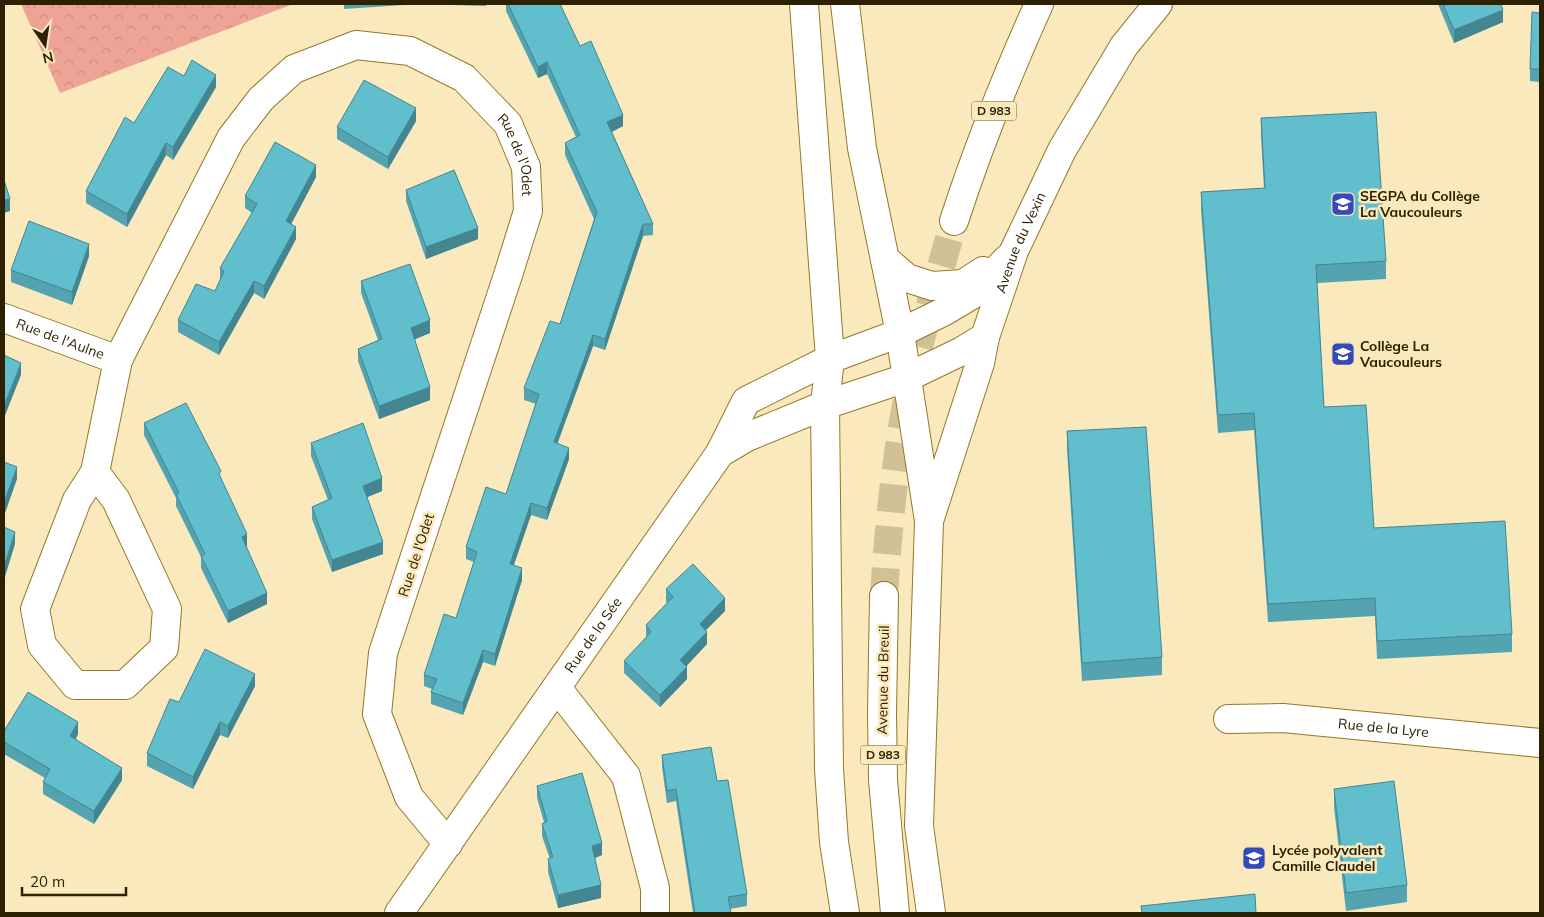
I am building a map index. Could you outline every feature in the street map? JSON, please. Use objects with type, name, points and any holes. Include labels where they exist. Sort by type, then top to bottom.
[{"type":"street","points":[[804,4],[830,359],[825,405],[829,769],[834,842],[845,913]]},
{"type":"street","points":[[845,4],[862,148],[900,333],[929,521],[919,826],[931,913]]},
{"type":"street","name":"D 983","points":[[954,221],[977,154],[1004,85],[1040,4]]},
{"type":"street","name":"Avenue du Vexin","points":[[929,521],[980,363],[985,337],[1014,251],[1072,134],[1124,46],[1158,4]]},
{"type":"street","name":"Rue de l'Odet","points":[[95,472],[116,500],[167,608],[164,648],[125,685],[75,685],[42,644],[35,609],[77,500],[95,472],[118,360],[231,138],[261,99],[294,69],[356,45],[410,51],[464,78],[508,124],[526,167],[528,211],[383,653],[377,714],[408,797],[448,844]]},
{"type":"street","points":[[720,453],[746,401],[830,359],[900,333],[975,293],[1014,251]]},
{"type":"street","points":[[885,259],[907,278],[932,286],[963,284],[1014,251]]},
{"type":"street","name":"Rue de l'Aulne","points":[[4,318],[118,360]]},
{"type":"street","points":[[825,405],[906,378],[962,351],[985,337]]},
{"type":"street","name":"Rue de la Sée","points":[[399,913],[720,453],[747,437],[825,405]]},
{"type":"street","name":"Avenue du Breuil","points":[[884,596],[883,780],[895,913]]},
{"type":"street","points":[[557,688],[626,776],[655,888],[655,913]]},
{"type":"street","name":"Rue de la Lyre","points":[[1228,719],[1282,718],[1540,743]]},
{"type":"green space","points":[[21,4],[293,4],[60,93]]},
{"type":"building","points":[[508,4],[560,4],[580,46],[591,41],[623,115],[607,122],[653,224],[643,224],[605,339],[593,335],[554,442],[569,448],[547,508],[531,503],[510,564],[522,568],[495,654],[483,650],[463,703],[431,692],[437,679],[424,675],[444,614],[456,618],[477,552],[466,547],[486,487],[506,494],[539,394],[524,388],[550,321],[560,324],[597,212],[565,143],[580,135],[547,62],[538,67]]},
{"type":"building","points":[[1443,4],[1501,4],[1503,10],[1454,30]]},
{"type":"building","points":[[1532,12],[1540,13],[1540,69],[1530,69]]},
{"type":"building","points":[[192,60],[216,75],[173,147],[166,143],[127,214],[86,191],[125,117],[134,123],[168,67],[184,76]]},
{"type":"building","points":[[364,80],[416,108],[388,157],[337,127]]},
{"type":"building","points":[[1376,112],[1386,261],[1316,265],[1324,407],[1366,405],[1374,528],[1505,521],[1512,634],[1377,641],[1375,598],[1268,604],[1254,413],[1218,415],[1201,192],[1265,188],[1261,118]]},
{"type":"building","points":[[275,142],[316,165],[286,221],[296,227],[264,286],[254,281],[219,342],[178,320],[196,284],[215,291],[224,271],[220,268],[257,204],[245,196]]},
{"type":"building","points":[[454,170],[478,228],[426,247],[406,190]]},
{"type":"building","points":[[4,180],[10,199],[4,200]]},
{"type":"building","points":[[29,221],[89,244],[72,292],[11,270]]},
{"type":"building","points":[[410,264],[430,320],[411,328],[430,387],[379,406],[358,349],[382,339],[361,281]]},
{"type":"building","points":[[4,355],[21,363],[4,406]]},
{"type":"building","points":[[186,403],[221,471],[219,474],[247,534],[242,537],[267,593],[228,611],[201,556],[205,554],[176,494],[179,493],[144,423]]},
{"type":"building","points":[[363,423],[382,478],[363,486],[383,542],[332,560],[312,507],[332,498],[311,443]]},
{"type":"building","points":[[1146,427],[1162,657],[1082,663],[1067,431]]},
{"type":"building","points":[[4,462],[17,467],[4,503]]},
{"type":"building","points":[[4,527],[15,532],[4,567]]},
{"type":"building","points":[[693,564],[725,598],[700,624],[707,632],[680,660],[687,667],[660,695],[624,661],[651,632],[646,625],[673,597],[666,589]]},
{"type":"building","points":[[205,649],[255,674],[228,726],[220,722],[193,777],[147,753],[170,699],[179,702]]},
{"type":"building","points":[[28,692],[78,722],[70,736],[122,768],[94,811],[43,782],[50,769],[4,742],[4,731]]},
{"type":"building","points":[[711,747],[717,781],[728,780],[747,894],[728,897],[731,913],[695,913],[676,789],[667,791],[662,755]]},
{"type":"building","points":[[582,773],[602,843],[592,846],[601,885],[558,895],[548,859],[553,857],[542,824],[547,821],[537,786]]},
{"type":"building","points":[[1394,781],[1407,885],[1346,893],[1334,789]]},
{"type":"building","points":[[1255,894],[1256,913],[1142,913],[1141,906]]},
{"type":"tunnel","points":[[884,596],[892,503],[905,411],[918,350],[954,221]]},
{"type":"place","name":"SEGPA du Collège La Vaucouleurs","points":[[1343,204]]},
{"type":"place","name":"Collège La Vaucouleurs","points":[[1343,354]]},
{"type":"place","name":"Lycée polyvalent Camille Claudel","points":[[1254,858]]}]
